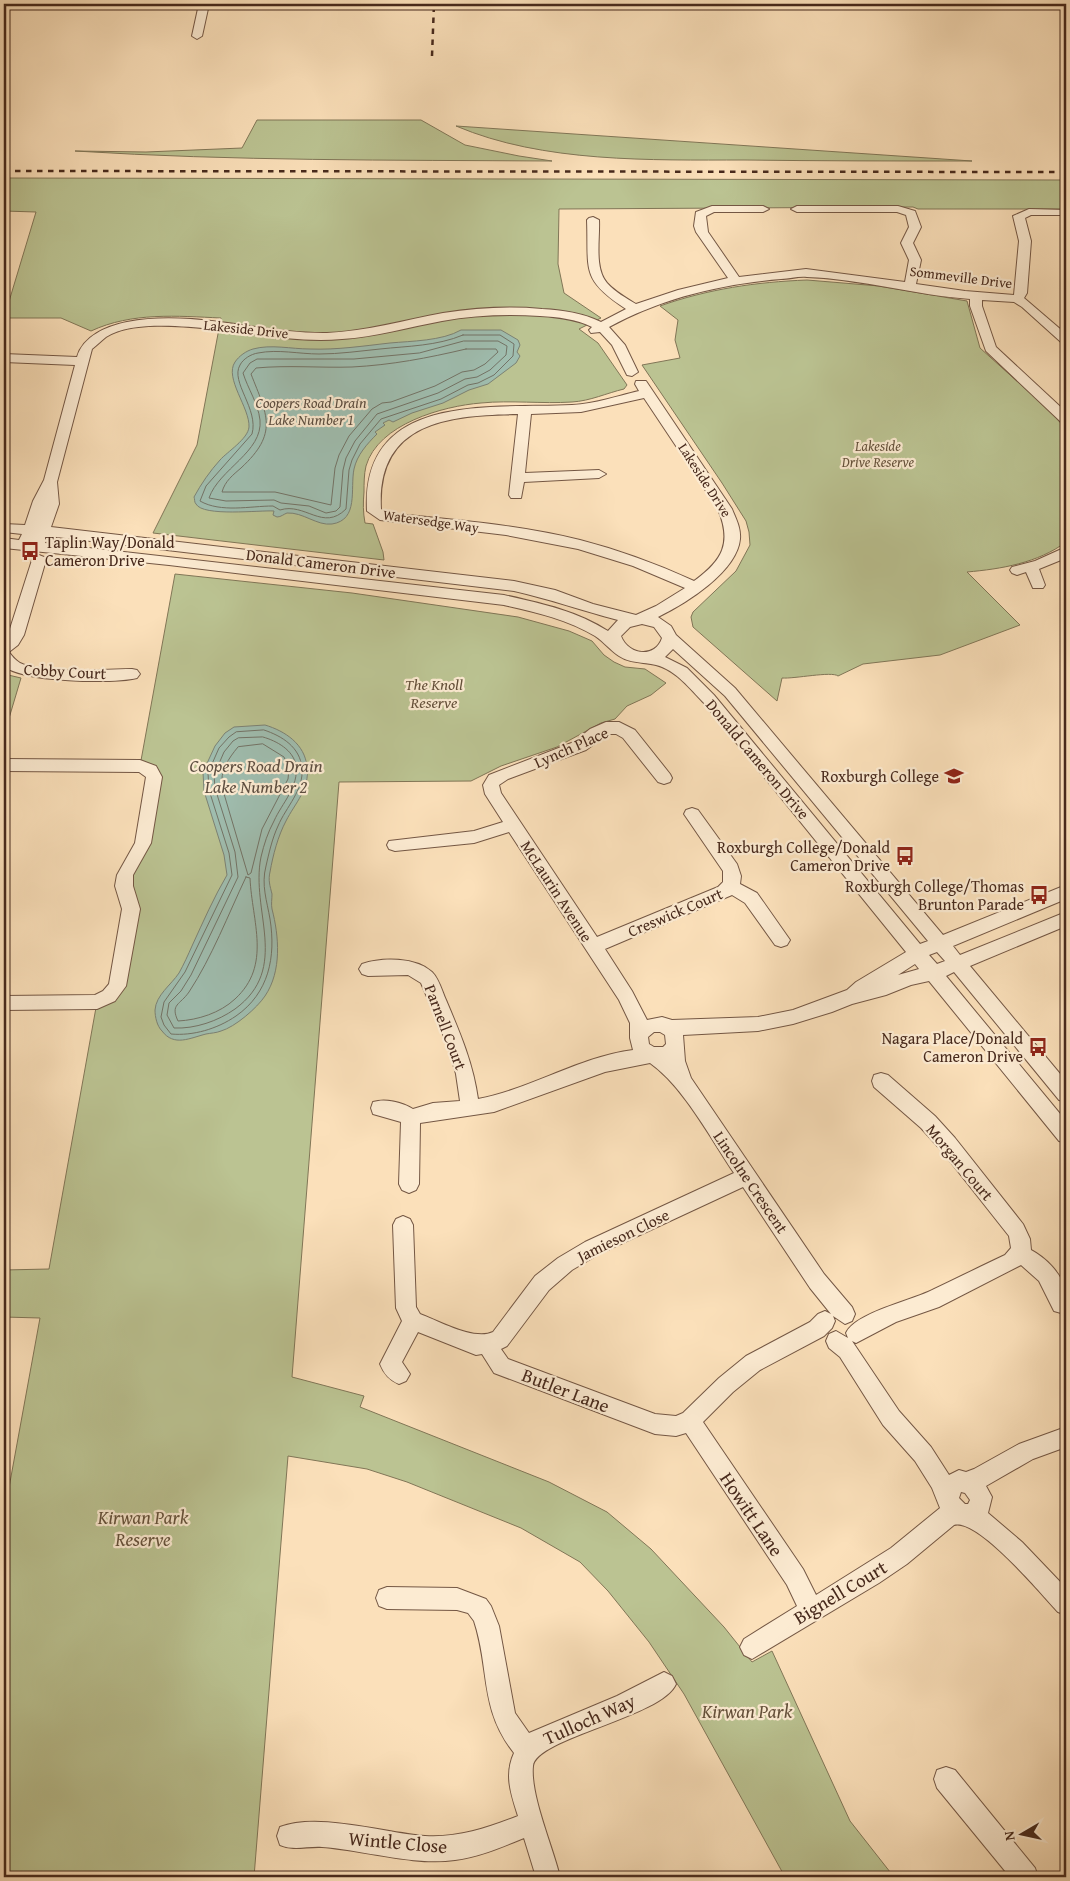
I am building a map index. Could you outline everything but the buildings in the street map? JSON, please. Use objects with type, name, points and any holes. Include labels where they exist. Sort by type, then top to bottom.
[{"type":"street","points":[[197,36],[204,4]]},
{"type":"street","points":[[736,281],[702,232],[700,214],[712,210],[764,209]]},
{"type":"street","points":[[798,209],[898,210],[911,213],[915,227],[907,243],[915,260],[910,286]]},
{"type":"street","points":[[1017,299],[1021,293],[1025,241],[1019,216],[1030,212],[1062,212]]},
{"type":"street","points":[[593,220],[595,271],[598,281],[635,309]]},
{"type":"street","name":"Sommeville Drive","points":[[601,330],[635,309],[678,294],[736,281],[806,275],[825,278],[838,276],[976,296],[1017,299],[1026,304],[1066,340]]},
{"type":"street","points":[[976,296],[976,306],[990,348],[1066,419]]},
{"type":"street","name":"Lakeside Drive","points":[[4,648],[13,641],[16,635],[38,530],[52,504],[52,480],[86,348],[97,337],[115,328],[138,324],[218,325],[303,336],[337,336],[364,334],[469,313],[496,311],[548,313],[601,330],[632,372],[725,509],[732,525],[731,550],[726,560],[717,570],[696,588],[666,607],[637,619]]},
{"type":"street","points":[[4,358],[83,361]]},
{"type":"street","name":"Watersedge Way","points":[[646,393],[583,408],[558,410],[489,409],[464,412],[433,420],[406,432],[395,441],[379,463],[376,476],[374,511],[385,517],[497,530],[579,544],[637,562],[696,588]]},
{"type":"street","points":[[516,494],[525,409]]},
{"type":"street","points":[[518,478],[599,474]]},
{"type":"street","name":"Donald Cameron Drive","points":[[4,528],[38,530],[361,567],[523,588],[555,595],[589,608],[637,619]]},
{"type":"street","name":"Donald Cameron Drive","points":[[4,543],[34,550],[361,583],[504,600],[543,609],[580,621],[603,634],[614,643]]},
{"type":"street","points":[[1038,585],[1024,568],[1066,552]]},
{"type":"street","name":"Lakeside Drive","points":[[670,636],[678,614],[696,588]]},
{"type":"street","points":[[637,619],[658,623],[670,636],[666,649],[661,653],[646,658],[626,654],[618,649],[614,643],[613,636],[619,625],[637,619]]},
{"type":"street","name":"Donald Cameron Drive","points":[[670,636],[730,692],[1066,1094]]},
{"type":"street","name":"Cobby Court","points":[[4,655],[11,665],[34,672],[132,674]]},
{"type":"street","name":"Donald Cameron Drive","points":[[646,658],[662,660],[676,666],[709,699],[1066,1135]]},
{"type":"street","name":"Lynch Place","points":[[491,785],[495,779],[502,775],[580,746],[596,733],[606,728],[619,728],[630,734],[664,778]]},
{"type":"street","points":[[4,765],[140,766],[150,770],[154,777],[143,842],[125,875],[124,886],[131,909],[117,986],[109,996],[97,1002],[4,1003]]},
{"type":"street","name":"McLaurin Avenue","points":[[491,785],[493,794],[626,996],[639,1023],[639,1036]]},
{"type":"street","name":"Creswick Court","points":[[594,946],[724,892],[731,887],[734,879],[731,869],[692,814]]},
{"type":"street","points":[[395,845],[474,838],[513,825]]},
{"type":"street","points":[[731,887],[751,898],[781,940]]},
{"type":"street","points":[[849,997],[872,980],[897,968],[917,953],[1066,892]]},
{"type":"street","points":[[602,1064],[629,1046],[643,1030],[653,1025],[666,1027],[724,1026],[758,1024],[794,1017],[826,1007],[849,997],[880,990],[908,978],[934,973],[1066,919]]},
{"type":"street","name":"Parnell Court","points":[[368,969],[408,968],[420,971],[428,979],[457,1046],[465,1074],[470,1108]]},
{"type":"street","name":"McLaurin Avenue","points":[[626,996],[650,1018],[666,1027]]},
{"type":"street","points":[[411,1118],[434,1110],[470,1108],[507,1102],[602,1064],[635,1056],[667,1055],[686,1037],[697,1032],[724,1026]]},
{"type":"street","points":[[666,1027],[675,1035],[676,1046]]},
{"type":"street","points":[[639,1036],[641,1048],[652,1056]]},
{"type":"street","name":"Lincolne Crescent","points":[[676,1046],[676,1060],[684,1083]]},
{"type":"street","name":"Lincolne Crescent","points":[[652,1056],[666,1064],[684,1083],[818,1282],[826,1306],[841,1327]]},
{"type":"street","name":"Morgan Court","points":[[881,1081],[928,1122],[948,1144],[1016,1230],[1022,1242],[1020,1254]]},
{"type":"street","points":[[380,1108],[402,1112],[411,1118]]},
{"type":"street","points":[[408,1184],[411,1118]]},
{"type":"street","name":"Jamieson Close","points":[[490,1344],[500,1339],[535,1291],[565,1264],[592,1248],[746,1176]]},
{"type":"street","points":[[404,1225],[406,1308],[413,1321],[476,1344],[490,1344]]},
{"type":"street","points":[[690,1421],[726,1385],[753,1363],[790,1343],[821,1338],[841,1327],[890,1315],[932,1300],[1012,1261],[1020,1254],[1034,1261],[1046,1271],[1061,1304]]},
{"type":"street","points":[[399,1374],[390,1364],[413,1321]]},
{"type":"street","points":[[841,1327],[847,1350],[891,1418],[923,1454],[940,1480],[964,1498],[981,1521],[1008,1543],[1066,1604]]},
{"type":"street","name":"Butler Lane","points":[[490,1344],[493,1356],[502,1366],[655,1424],[676,1426],[690,1421]]},
{"type":"street","name":"Howitt Lane","points":[[690,1421],[795,1577],[811,1610]]},
{"type":"street","points":[[964,1498],[1003,1465],[1027,1451],[1066,1437]]},
{"type":"street","name":"Bignell Court","points":[[752,1647],[899,1556],[948,1516],[964,1498]]},
{"type":"street","points":[[387,1598],[468,1601],[480,1608],[486,1623],[503,1713],[510,1728],[527,1750]]},
{"type":"street","name":"Tulloch Way","points":[[548,1877],[521,1785],[521,1764],[527,1750],[540,1740],[625,1705],[664,1684]]},
{"type":"street","points":[[946,1779],[1026,1877]]},
{"type":"street","name":"Wintle Close","points":[[289,1836],[320,1834],[425,1848],[454,1848],[486,1841],[532,1823]]},
{"type":"green space","points":[[257,120],[421,120],[465,145],[552,161],[253,158],[75,151],[146,152],[242,148]]},
{"type":"green space","points":[[456,126],[972,161],[672,160],[598,157],[525,147],[490,138]]},
{"type":"green space","points":[[4,178],[1066,180],[1066,209],[918,209],[913,207],[559,209],[558,264],[564,293],[601,318],[579,329],[598,343],[627,385],[624,389],[579,401],[492,402],[449,408],[431,413],[398,428],[373,451],[366,466],[364,476],[363,508],[365,523],[373,524],[384,560],[153,533],[197,445],[221,318],[171,316],[139,318],[107,325],[91,331],[61,318],[4,318],[36,212],[4,211]]},
{"type":"green space","name":"Lakeside Drive Reserve","points":[[807,280],[879,286],[967,301],[980,348],[1048,409],[1066,429],[1066,542],[1043,555],[1019,564],[967,572],[1020,625],[940,655],[863,664],[838,676],[828,674],[782,678],[777,701],[693,627],[691,617],[693,612],[736,571],[750,545],[749,532],[746,521],[722,483],[642,365],[680,358],[675,340],[678,320],[660,306],[732,287]]},
{"type":"green space","name":"Kirwan Park Reserve","points":[[175,574],[352,593],[518,617],[569,631],[592,641],[604,655],[614,662],[625,667],[645,669],[666,683],[651,695],[627,706],[615,719],[601,723],[557,747],[501,766],[471,781],[339,782],[292,1377],[364,1396],[360,1407],[549,1482],[607,1512],[651,1549],[724,1627],[752,1662],[772,1651],[850,1821],[894,1877],[785,1877],[684,1694],[649,1642],[608,1591],[580,1562],[521,1528],[407,1482],[367,1469],[288,1456],[254,1877],[4,1877],[4,1515],[40,1318],[4,1317],[4,1270],[49,1269],[97,1002],[109,996],[129,864],[154,777],[140,766]]},
{"type":"green space","points":[[4,674],[21,678],[4,735]]},
{"type":"water","name":"Coopers Road Drain Lake Number 1","points":[[461,330],[501,330],[518,340],[520,345],[517,352],[520,356],[516,363],[488,384],[393,422],[389,420],[383,423],[385,425],[375,432],[377,434],[357,459],[354,469],[350,510],[341,521],[326,524],[293,513],[277,517],[273,515],[274,511],[220,512],[201,508],[195,503],[194,497],[209,473],[248,432],[246,411],[235,385],[232,369],[235,362],[245,352],[267,347],[303,349],[350,348],[436,338]]},
{"type":"water","name":"Coopers Road Drain Lake Number 2","points":[[265,725],[287,735],[298,745],[307,767],[304,789],[281,833],[274,852],[269,875],[278,953],[274,976],[261,1001],[233,1026],[219,1032],[188,1039],[172,1039],[162,1031],[158,1024],[155,1013],[156,1005],[161,995],[179,973],[227,875],[224,855],[204,791],[203,772],[215,746],[225,733],[234,727]]},
{"type":"railway","points":[[432,56],[434,4]]},
{"type":"railway","points":[[4,171],[1066,172]]},
{"type":"place","name":"Taplin Way/Donald Cameron Drive","points":[[30,551]]},
{"type":"place","name":"Roxburgh College","points":[[954,776]]},
{"type":"place","name":"Roxburgh College/Donald Cameron Drive","points":[[905,856]]},
{"type":"place","name":"Roxburgh College/Thomas Brunton Parade","points":[[1039,895]]},
{"type":"place","name":"Nagara Place/Donald Cameron Drive","points":[[1038,1047]]},
{"type":"park label","name":"The Knoll Reserve","points":[[434,693]]},
{"type":"park label","name":"Kirwan Park","points":[[747,1711]]}]
